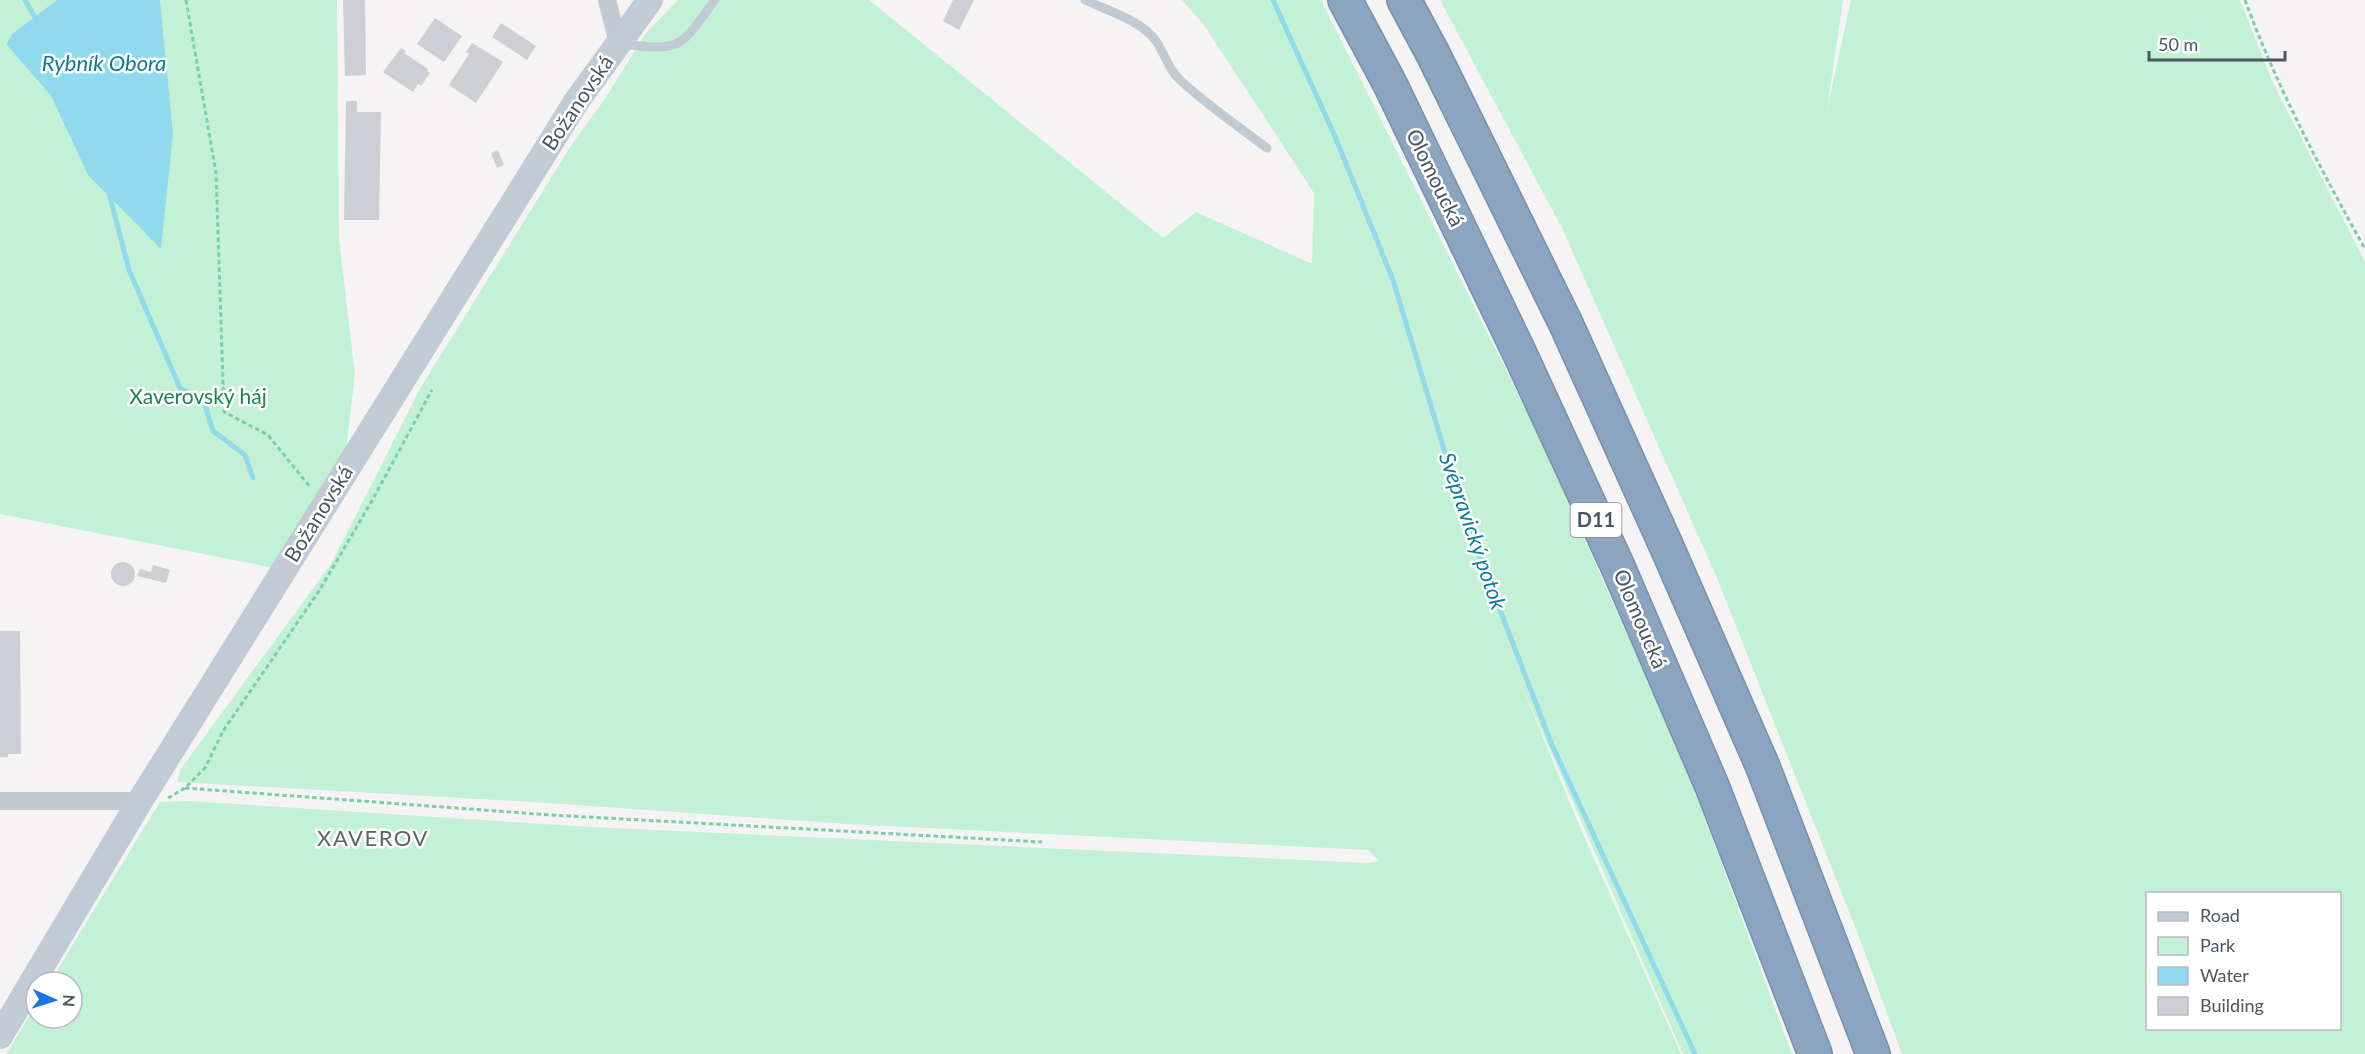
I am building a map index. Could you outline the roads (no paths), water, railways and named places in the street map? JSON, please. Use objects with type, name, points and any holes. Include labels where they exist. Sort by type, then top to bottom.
[{"type":"highway","name":"Olomoucká","points":[[1345,0],[1390,84],[1514,341],[1613,556],[1712,786],[1815,1054]]},
{"type":"highway","name":"D11","points":[[1404,0],[1566,324],[1665,543],[1762,767],[1873,1054]]},
{"type":"street","points":[[607,0],[618,43]]},
{"type":"street","name":"Božanovská","points":[[0,1036],[140,801],[576,102],[650,0]]},
{"type":"street","points":[[0,801],[140,801]]},
{"type":"lane","points":[[618,43],[660,48],[684,41],[701,22],[715,0]]},
{"type":"lane","points":[[1085,0],[1147,32],[1155,40],[1165,61],[1177,78],[1267,148]]},
{"type":"water","name":"Rybník Obora","points":[[57,0],[160,0],[173,133],[161,249],[88,175],[51,96],[6,44],[12,34]]},
{"type":"waterway","points":[[25,0],[38,22]]},
{"type":"waterway","name":"Svépravický potok","points":[[1273,0],[1334,134],[1393,280],[1465,519],[1552,745],[1695,1054]]},
{"type":"waterway","points":[[109,193],[129,270],[180,388],[204,402],[213,431],[245,455],[253,478]]},
{"type":"district","name":"XAVEROV","points":[[373,838]]},
{"type":"park label","name":"Xaverovský háj","points":[[198,397]]}]
